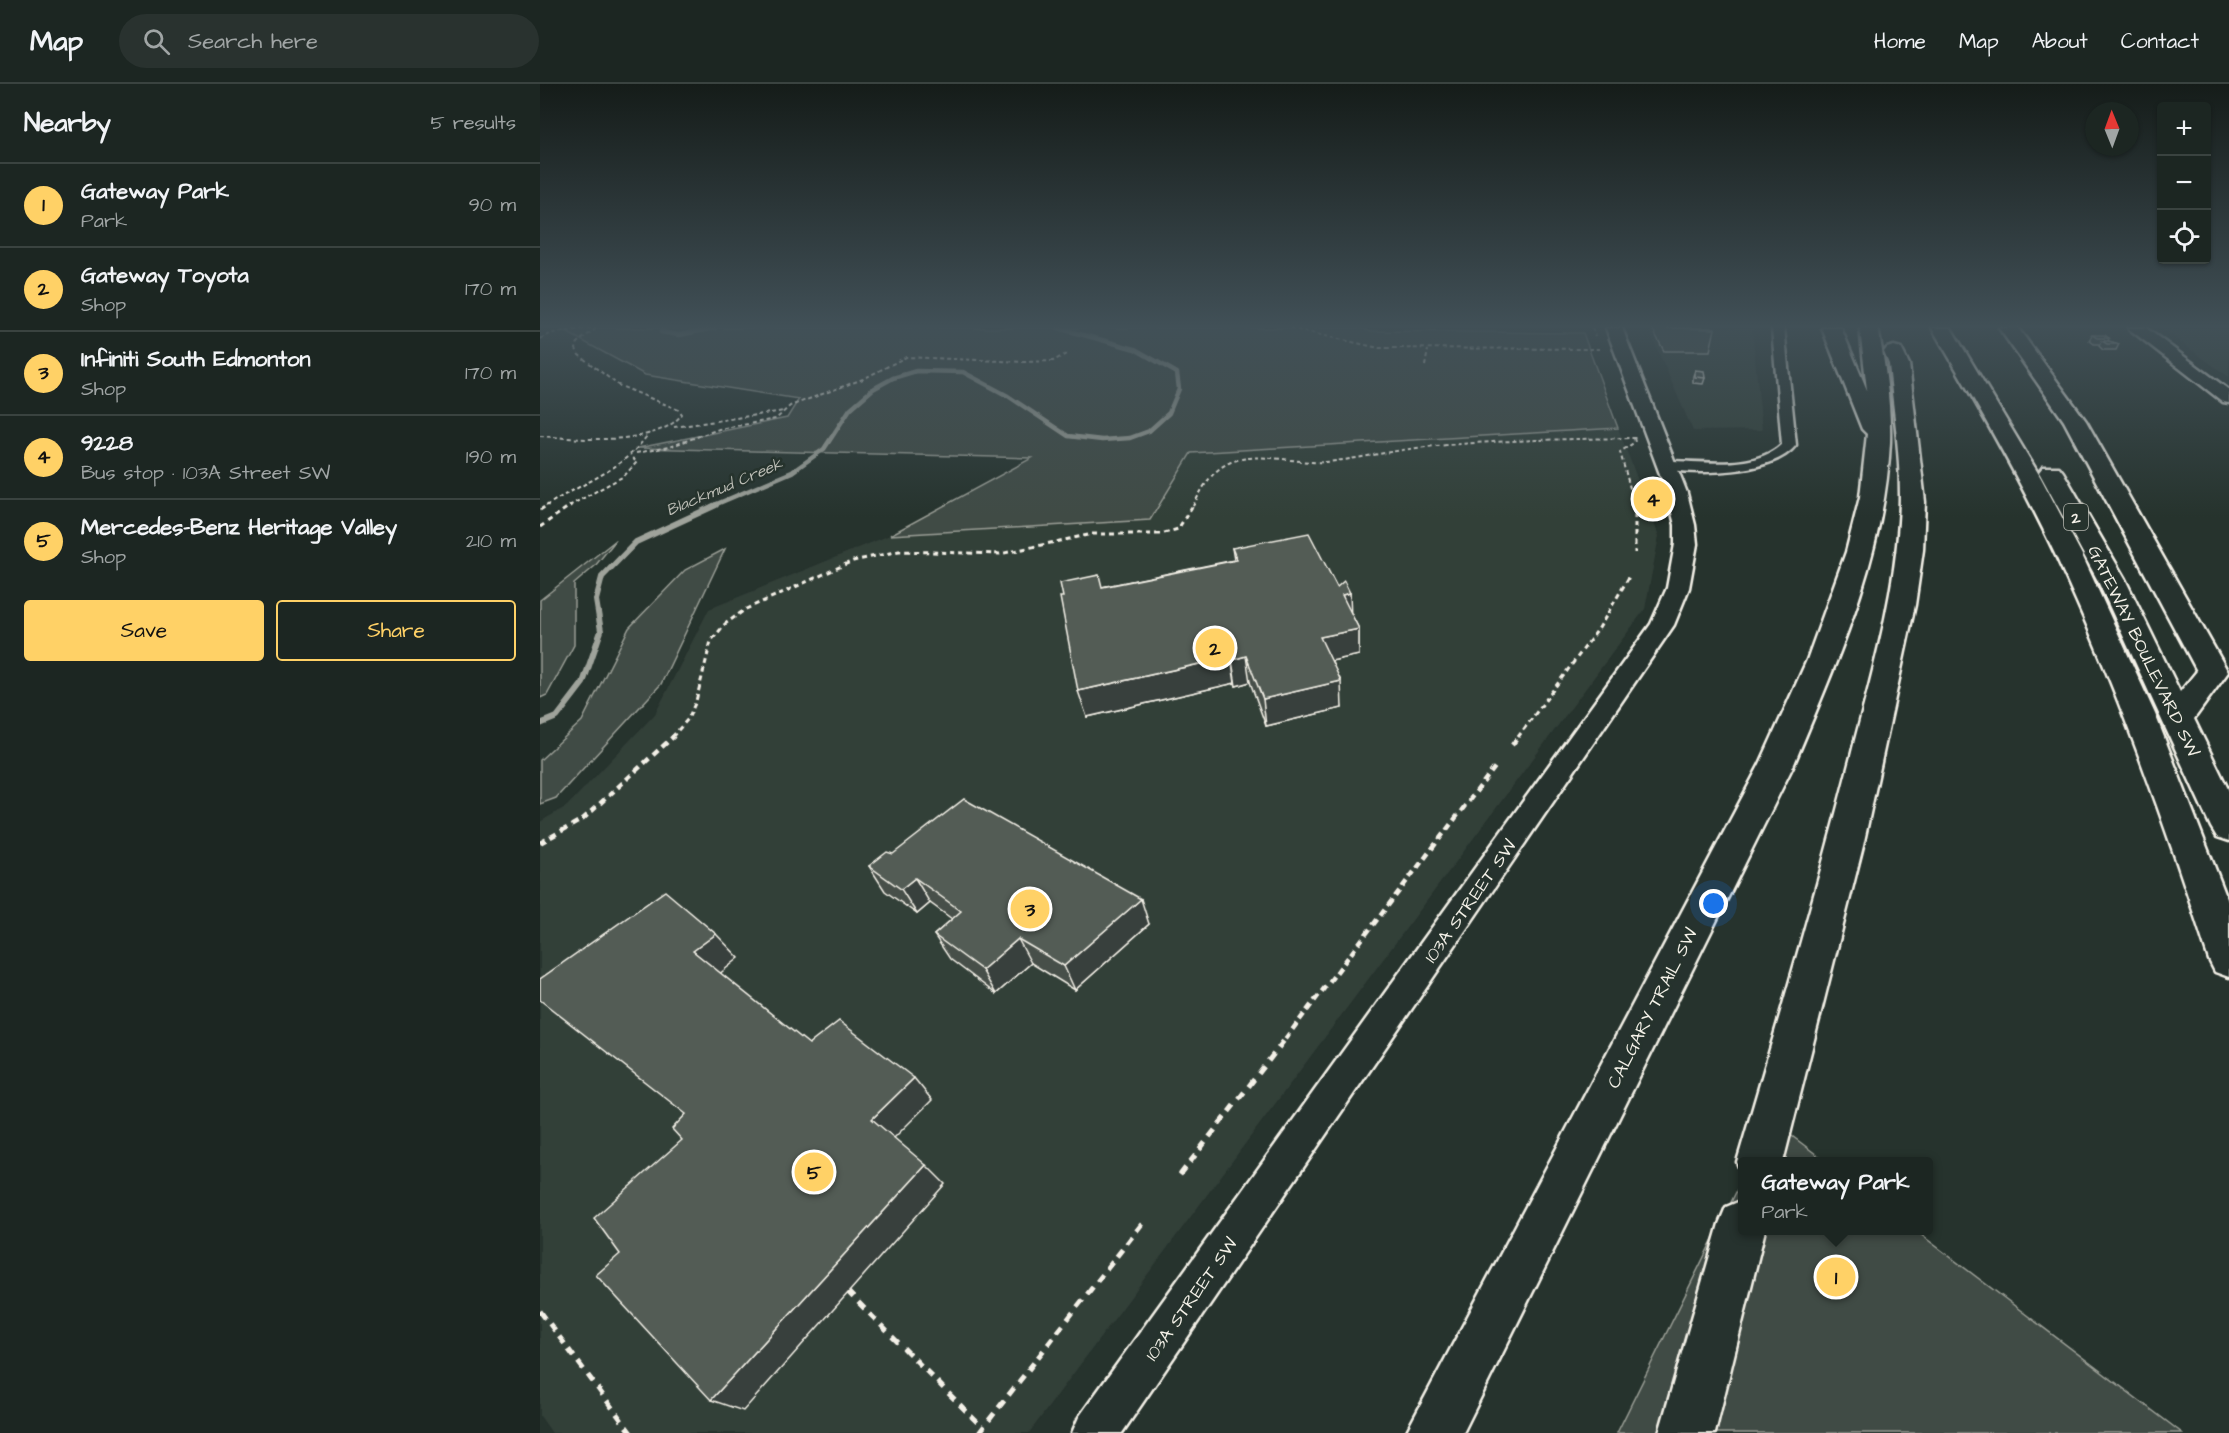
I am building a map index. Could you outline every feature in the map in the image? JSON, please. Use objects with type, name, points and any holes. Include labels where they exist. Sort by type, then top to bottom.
[{"type":"highway","points":[[1857,391],[1878,442]]},
{"type":"highway","name":"CALGARY TRAIL SW","points":[[1434,1433],[1781,754],[1848,593],[1874,489],[1879,391]]},
{"type":"highway","points":[[1761,1157],[1841,869],[1897,626],[1912,521],[1912,471],[1902,391]]},
{"type":"highway","points":[[1980,391],[1998,420],[2114,651],[2206,890],[2229,960]]},
{"type":"highway","name":"GATEWAY BOULEVARD SW","points":[[1998,391],[2045,462],[2110,579],[2229,826]]},
{"type":"highway","points":[[2053,391],[2075,422],[2212,672],[2178,717]]},
{"type":"highway","points":[[1687,1433],[1740,1235]]},
{"type":"street","name":"103A STREET SW","points":[[1095,1433],[1662,625],[1678,588],[1686,544],[1682,506],[1667,465],[1631,391]]},
{"type":"street","points":[[1667,465],[1747,464],[1772,460],[1783,454],[1790,445],[1784,391]]},
{"type":"path","points":[[632,391],[679,411],[682,414],[681,419],[670,428]]},
{"type":"path","points":[[636,453],[669,447],[719,429],[776,419],[790,406],[831,391]]},
{"type":"path","points":[[540,436],[608,437],[649,434],[670,428],[784,411]]},
{"type":"path","points":[[540,510],[568,493],[604,477],[632,458],[649,434]]},
{"type":"path","points":[[540,843],[583,819],[667,744],[688,719],[696,701],[711,641],[725,624],[746,609],[853,561],[899,551],[1000,554],[1092,534],[1161,534],[1178,529],[1185,522],[1205,483],[1217,470],[1231,462],[1253,458],[1324,462],[1425,447],[1543,439],[1636,438],[1635,442],[1620,452],[1629,473],[1637,513],[1635,553]]},
{"type":"path","points":[[540,527],[573,503],[624,476],[637,462],[632,458]]},
{"type":"path","points":[[1512,745],[1599,628],[1629,577]]},
{"type":"path","points":[[1180,1175],[1495,766]]},
{"type":"path","points":[[847,1291],[981,1430],[1145,1220]]},
{"type":"path","points":[[540,1311],[631,1433]]},
{"type":"shaded area","points":[[747,391],[1604,391],[1618,428],[1191,453],[1150,520],[890,535],[1032,458],[638,448],[787,418],[799,399]]},
{"type":"shaded area","points":[[1676,391],[1758,391],[1762,430],[1693,431]]},
{"type":"shaded area","points":[[1618,428],[1659,536],[1645,609],[1029,1433],[552,1433],[540,1416],[540,822],[567,806],[655,714],[709,609],[890,535],[1150,520],[1190,453]]},
{"type":"shaded area","points":[[616,540],[595,566],[574,584],[574,645],[547,695],[540,698],[540,600]]},
{"type":"shaded area","points":[[725,549],[661,684],[556,798],[540,804],[540,760],[582,721],[629,628],[685,570]]},
{"type":"shaded area","points":[[1772,1121],[1820,1157],[1754,1157]]},
{"type":"shaded area","points":[[1738,1188],[1738,1235],[1921,1235],[2182,1433],[1617,1433]]},
{"type":"building","points":[[1309,533],[1337,587],[1344,581],[1350,593],[1342,595],[1359,629],[1320,637],[1341,681],[1263,699],[1246,656],[1232,660],[1231,657],[1078,691],[1060,597],[1063,597],[1060,583],[1099,575],[1102,587],[1237,560],[1232,548]]},
{"type":"building","points":[[964,799],[1141,899],[1064,966],[1018,939],[982,970],[934,935],[961,911],[915,878],[901,889],[869,866],[887,852],[893,854]]},
{"type":"building","points":[[665,891],[716,934],[693,951],[809,1044],[839,1021],[914,1078],[872,1119],[926,1165],[711,1400],[596,1275],[620,1254],[594,1218],[682,1140],[672,1129],[686,1114],[540,1000],[540,979]]},
{"type":"waterway","name":"Blackmud Creek","points":[[712,506],[792,472],[824,449],[850,409],[871,391]]},
{"type":"waterway","name":"Blackmud Creek","points":[[999,391],[1068,436],[1102,440],[1130,438],[1149,431],[1169,413],[1178,391]]},
{"type":"waterway","name":"Blackmud Creek","points":[[540,724],[557,717],[583,683],[601,631],[596,600],[602,577],[636,542],[716,505]]},
{"type":"place","name":"9228","points":[[1653,499]]},
{"type":"place","name":"Gateway Toyota","points":[[1215,648]]},
{"type":"place","name":"Infiniti South Edmonton","points":[[1030,909]]},
{"type":"place","name":"Mercedes-Benz Heritage Valley","points":[[814,1172]]},
{"type":"place","name":"Gateway Park","points":[[1836,1277]]}]
